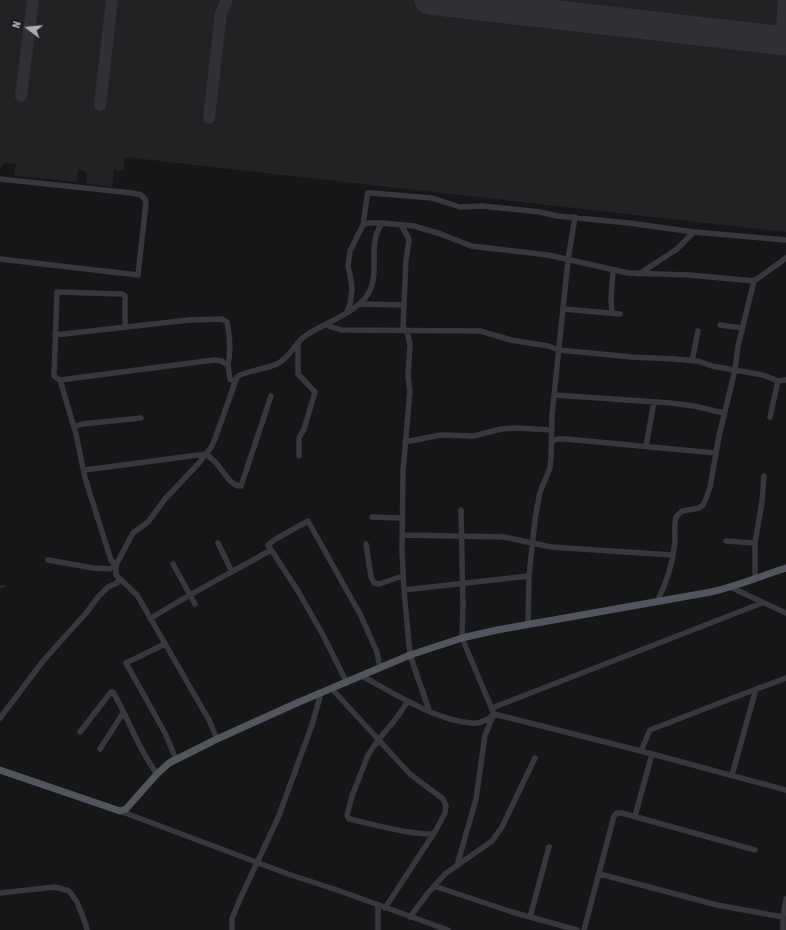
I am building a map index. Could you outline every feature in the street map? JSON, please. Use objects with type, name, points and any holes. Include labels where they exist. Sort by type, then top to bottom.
[{"type":"main road","points":[[0,770],[120,811],[126,809],[157,774],[176,759],[217,739],[410,655],[462,638],[658,602],[730,587],[755,577],[786,568]]},
{"type":"street","points":[[0,179],[132,193],[141,195],[145,199],[146,203],[138,274],[0,258]]},
{"type":"street","points":[[347,312],[352,290],[348,266],[350,251],[363,225],[368,193],[432,198],[460,208],[482,206],[694,232],[786,240]]},
{"type":"street","points":[[528,625],[529,576],[532,544],[540,492],[550,468],[554,395],[568,260],[575,217]]},
{"type":"street","points":[[363,225],[368,223],[382,223],[428,229],[471,246],[548,255],[613,270],[639,274],[689,275],[750,281],[757,279],[786,258]]},
{"type":"street","points":[[48,560],[93,568],[110,569],[116,564],[133,533],[148,522],[165,499],[199,463],[212,446],[235,382],[239,375],[278,364],[288,356],[307,335],[360,304],[368,295],[373,277],[375,238],[382,223]]},
{"type":"street","points":[[402,225],[409,241],[406,259],[403,326],[408,335],[410,344],[408,376],[410,391],[405,442],[402,518],[403,576],[410,655],[429,710]]},
{"type":"street","points":[[639,274],[677,249],[694,232]]},
{"type":"street","points":[[612,313],[611,299],[613,270]]},
{"type":"street","points":[[658,602],[663,589],[675,542],[676,517],[682,511],[699,508],[703,504],[710,487],[715,453],[735,370],[742,328],[754,281],[750,281]]},
{"type":"street","points":[[124,327],[125,296],[122,294],[56,292],[54,376],[60,380],[66,397],[89,491],[112,560],[116,564],[116,575],[137,595],[209,720],[217,739]]},
{"type":"street","points":[[360,304],[404,305]]},
{"type":"street","points":[[564,309],[620,314]]},
{"type":"street","points":[[55,335],[188,320],[225,320],[227,322],[230,335],[230,356],[228,365],[230,379],[235,382]]},
{"type":"street","points":[[720,324],[742,328]]},
{"type":"street","points":[[326,325],[341,330],[480,331],[511,340],[548,346],[559,350],[632,357],[675,359],[692,362],[698,361],[712,366],[763,375],[778,381],[786,380]]},
{"type":"street","points":[[692,362],[698,331]]},
{"type":"street","points":[[298,344],[298,374],[315,392],[304,429],[299,438],[299,456]]},
{"type":"street","points":[[60,380],[214,360],[221,361],[228,365]]},
{"type":"street","points":[[770,417],[778,381]]},
{"type":"street","points":[[554,395],[694,406],[724,413]]},
{"type":"street","points":[[85,470],[206,454],[215,461],[232,482],[237,486],[241,486],[271,396]]},
{"type":"street","points":[[646,446],[654,402]]},
{"type":"street","points":[[74,426],[141,418]]},
{"type":"street","points":[[405,442],[440,435],[474,436],[502,429],[518,428],[552,430]]},
{"type":"street","points":[[552,441],[558,438],[715,453]]},
{"type":"street","points":[[755,577],[755,543],[762,502],[764,476]]},
{"type":"street","points":[[457,866],[476,799],[485,735],[494,714],[462,638],[461,510]]},
{"type":"street","points":[[372,518],[402,518]]},
{"type":"street","points":[[347,682],[302,597],[268,545],[308,521],[360,614],[377,652],[380,668]]},
{"type":"street","points":[[402,535],[504,537],[532,544],[580,550],[672,555]]},
{"type":"street","points":[[726,541],[755,543]]},
{"type":"street","points":[[218,543],[232,572]]},
{"type":"street","points":[[366,544],[371,577],[374,583],[379,584],[403,576]]},
{"type":"street","points":[[150,619],[189,595],[271,550]]},
{"type":"street","points":[[173,564],[194,604]]},
{"type":"street","points":[[404,590],[529,576]]},
{"type":"street","points":[[0,718],[43,661],[87,612],[98,597],[108,588],[117,583],[119,579]]},
{"type":"street","points":[[730,587],[786,613]]},
{"type":"street","points":[[492,708],[762,603]]},
{"type":"street","points":[[165,644],[126,663],[165,733],[176,759]]},
{"type":"street","points":[[362,676],[408,701],[448,718],[474,724],[488,720],[494,714]]},
{"type":"street","points":[[641,751],[650,730],[786,678]]},
{"type":"street","points":[[332,689],[410,774],[443,799],[446,806],[445,813],[433,834],[385,908]]},
{"type":"street","points":[[732,776],[756,689]]},
{"type":"street","points":[[80,732],[111,692],[114,693],[147,760],[157,774]]},
{"type":"street","points":[[232,930],[232,919],[256,863],[278,818],[312,725],[321,693]]},
{"type":"street","points":[[408,701],[396,720],[379,739],[368,755],[352,796],[347,815],[349,819],[421,834],[433,834]]},
{"type":"street","points":[[100,749],[123,712]]},
{"type":"street","points":[[494,714],[641,751],[786,790]]},
{"type":"street","points":[[635,816],[652,754]]},
{"type":"street","points":[[410,917],[445,874],[492,841],[502,827],[535,758]]},
{"type":"street","points":[[120,811],[256,863],[378,905],[435,928],[448,930]]},
{"type":"street","points":[[584,930],[600,874],[614,816],[617,812],[755,850]]},
{"type":"street","points":[[530,917],[549,847]]},
{"type":"street","points":[[600,874],[717,905],[783,917]]},
{"type":"street","points":[[434,886],[463,897],[577,930]]},
{"type":"street","points":[[0,893],[55,887],[69,891],[77,902],[87,930]]},
{"type":"street","points":[[783,930],[783,917],[786,898]]},
{"type":"street","points":[[378,905],[378,930]]},
{"type":"shaded area","points":[[0,0],[786,0],[786,232],[125,157],[123,171],[114,170],[112,187],[86,184],[87,172],[78,169],[77,182],[14,176],[16,164],[4,163],[0,170]]},
{"type":"waterway","points":[[0,587],[4,586]]},
{"type":"taxiway","points":[[21,96],[33,0]]},
{"type":"taxiway","points":[[100,105],[112,0]]},
{"type":"taxiway","points":[[209,118],[221,13],[227,0]]},
{"type":"taxiway","points":[[781,40],[784,0]]},
{"type":"runway","points":[[429,0],[786,41]]}]
